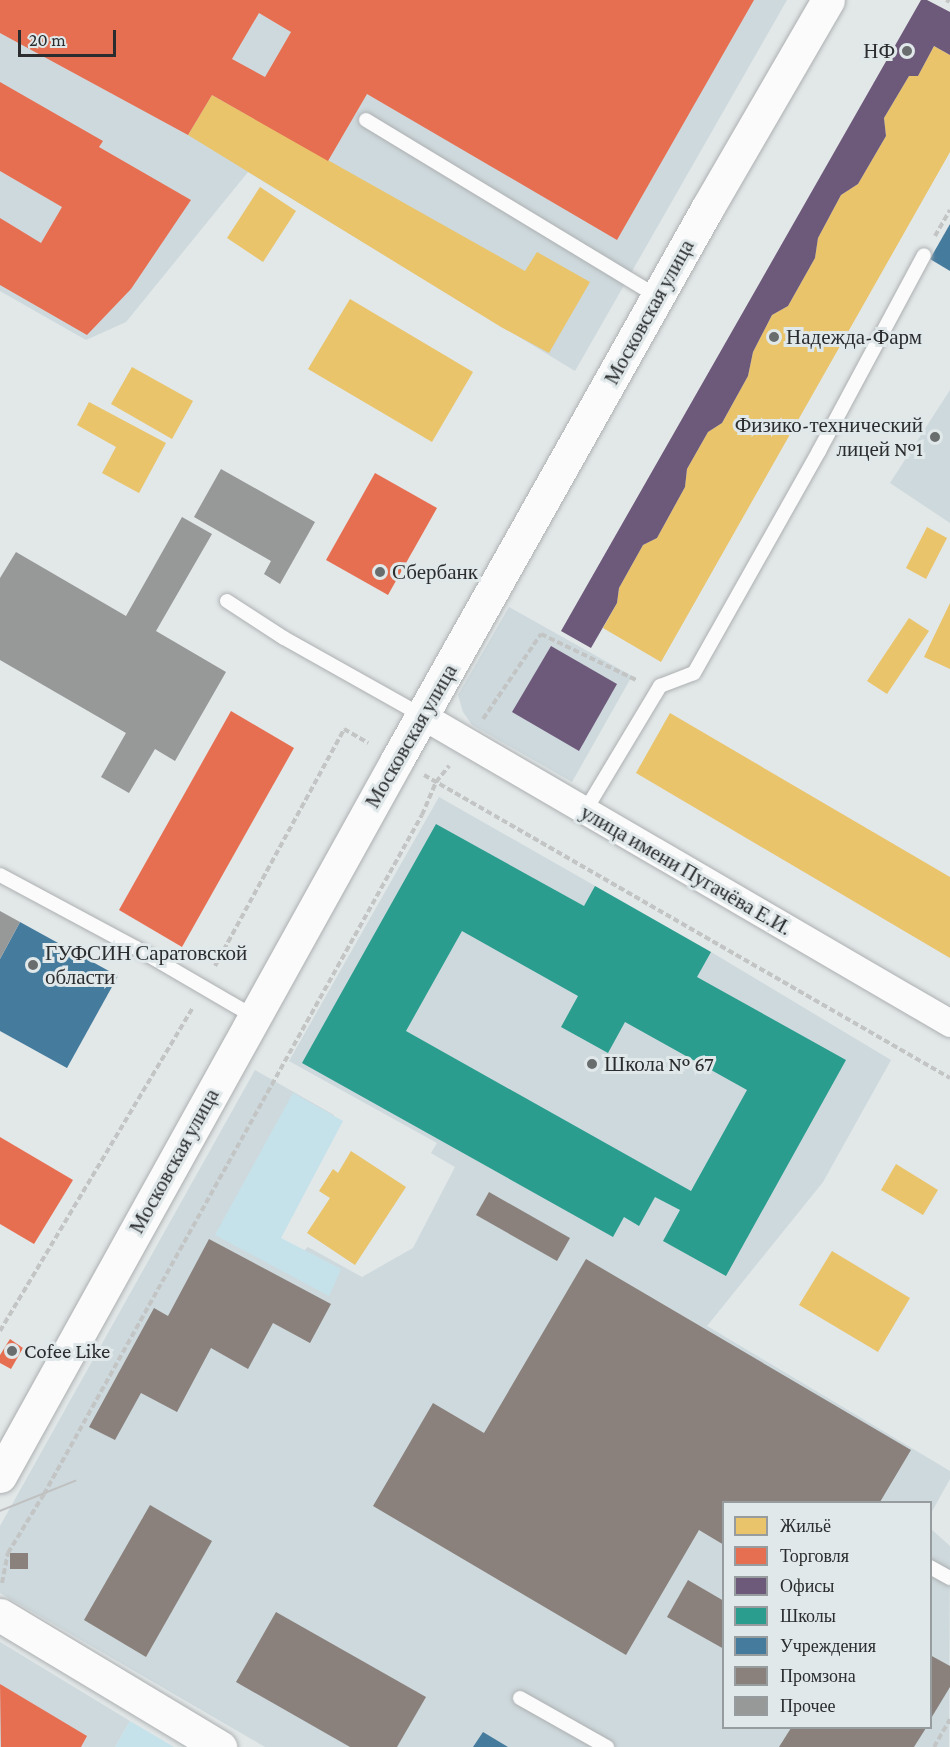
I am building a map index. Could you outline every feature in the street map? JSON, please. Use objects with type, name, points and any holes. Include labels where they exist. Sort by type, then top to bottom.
[{"type":"main road","name":"Московская улица","points":[[0,1476],[253,1016],[828,0]]},
{"type":"main road","points":[[0,1616],[220,1747]]},
{"type":"street","name":"улица имени Пугачёва Е.И.","points":[[423,716],[950,1023]]},
{"type":"lane","points":[[366,120],[658,297]]},
{"type":"lane","points":[[585,811],[660,686],[694,674],[819,451],[924,255]]},
{"type":"lane","points":[[227,602],[284,638],[423,716]]},
{"type":"lane","points":[[0,875],[253,1016]]},
{"type":"lane","points":[[932,1568],[950,1578]]},
{"type":"lane","points":[[520,1698],[607,1747]]},
{"type":"path","points":[[924,255],[950,210]]},
{"type":"path","points":[[4,1577],[8,1552],[44,1494],[422,815],[436,782],[468,741],[541,634],[628,678],[660,686]]},
{"type":"path","points":[[0,1331],[204,987],[344,729],[950,1078]]},
{"type":"path","points":[[934,1747],[950,1719]]},
{"type":"shaded area","points":[[0,0],[787,0],[575,371],[248,172],[126,322],[86,340],[0,291]]},
{"type":"shaded area","name":"Физико-технический лицей №1","points":[[950,390],[950,523],[890,483]]},
{"type":"shaded area","points":[[509,607],[632,676],[572,782],[472,725],[463,712],[458,695]]},
{"type":"shaded area","points":[[439,797],[711,952],[891,1060],[823,1182],[707,1326],[950,1471],[950,1479],[932,1511],[932,1501],[722,1501],[722,1729],[932,1729],[932,1530],[950,1546],[949,1747],[265,1747],[0,1593],[0,1526],[255,1070],[334,1115],[257,1242],[293,1261],[308,1247],[362,1277],[413,1248],[455,1167],[431,1153],[437,1143],[289,1061]]},
{"type":"shaded area","points":[[293,1093],[343,1121],[281,1238],[341,1269],[329,1296],[215,1235]]},
{"type":"shaded area","points":[[0,1642],[130,1721],[115,1747],[0,1747]]},
{"type":"shaded area","points":[[130,1721],[174,1747],[115,1747]]},
{"type":"building: Жильё","points":[[934,46],[950,55],[950,152],[661,662],[603,628],[617,603],[619,588],[643,545],[657,538],[685,487],[687,469],[708,432],[722,423],[748,376],[753,352],[772,315],[788,306],[815,258],[818,238],[841,195],[858,184],[886,136],[884,118],[909,76],[918,76]]},
{"type":"building: Жильё","points":[[212,95],[525,271],[537,252],[590,282],[549,353],[501,327],[188,135]]},
{"type":"building: Жильё","points":[[260,187],[296,211],[263,262],[227,238]]},
{"type":"building: Жильё","points":[[350,299],[473,372],[432,442],[308,369]]},
{"type":"building: Жильё","points":[[132,367],[193,401],[172,439],[111,404]]},
{"type":"building: Жильё","points":[[89,402],[166,443],[139,493],[102,473],[116,447],[77,425]]},
{"type":"building: Жильё","points":[[927,527],[947,538],[926,579],[906,568]]},
{"type":"building: Жильё","points":[[950,603],[950,669],[924,657]]},
{"type":"building: Жильё","points":[[909,618],[929,631],[887,694],[867,681]]},
{"type":"building: Жильё","points":[[670,713],[950,877],[950,958],[636,773]]},
{"type":"building: Жильё","points":[[351,1151],[406,1187],[355,1265],[307,1233],[330,1198],[319,1191],[333,1169],[338,1173]]},
{"type":"building: Жильё","points":[[896,1164],[938,1190],[923,1215],[881,1190]]},
{"type":"building: Жильё","points":[[832,1251],[910,1298],[878,1352],[799,1305]]},
{"type":"building: Торговля","points":[[0,0],[754,0],[617,240],[367,94],[328,161],[212,95],[188,135],[0,33]],"holes":[[[259,13],[291,32],[265,77],[232,59]]]},
{"type":"building: Торговля","points":[[0,82],[103,141],[99,147],[191,200],[131,289],[87,335],[0,285],[0,218],[41,243],[62,207],[0,171]]},
{"type":"building: Торговля","points":[[375,473],[437,508],[388,595],[326,560]]},
{"type":"building: Торговля","points":[[231,711],[294,748],[182,947],[119,910]]},
{"type":"building: Торговля","points":[[0,1137],[73,1180],[34,1244],[0,1224]]},
{"type":"building: Торговля","name":"Cofee Like","points":[[10,1339],[23,1348],[11,1369],[0,1363],[0,1355]]},
{"type":"building: Торговля","points":[[0,1684],[87,1736],[81,1747],[1,1747]]},
{"type":"building: Офисы","points":[[921,0],[927,0],[950,12],[950,55],[934,46],[918,76],[909,76],[884,118],[886,136],[858,184],[841,195],[818,238],[815,258],[788,306],[772,315],[753,352],[748,376],[722,423],[708,432],[687,469],[685,487],[657,538],[643,545],[619,588],[617,603],[591,648],[561,631]]},
{"type":"building: Офисы","points":[[551,646],[617,684],[579,751],[512,712]]},
{"type":"building: Школы","points":[[436,824],[584,906],[595,886],[711,952],[697,977],[846,1060],[726,1276],[663,1241],[680,1210],[655,1197],[639,1226],[624,1217],[613,1237],[302,1063]],"holes":[[[462,931],[578,996],[561,1027],[608,1053],[625,1022],[747,1090],[691,1191],[406,1031]]]},
{"type":"building: Учреждения","points":[[950,224],[950,271],[930,259]]},
{"type":"building: Учреждения","points":[[20,922],[118,976],[67,1068],[0,1031],[0,959]]},
{"type":"building: Учреждения","points":[[483,1732],[508,1747],[473,1747]]},
{"type":"building: Промзона","points":[[489,1192],[570,1238],[557,1261],[476,1215]]},
{"type":"building: Промзона","points":[[209,1239],[331,1304],[310,1343],[273,1323],[248,1369],[211,1348],[177,1412],[141,1393],[115,1440],[89,1427],[154,1308],[168,1316]]},
{"type":"building: Промзона","points":[[586,1259],[911,1450],[881,1501],[722,1501],[722,1544],[699,1530],[626,1655],[373,1506],[433,1403],[484,1433]]},
{"type":"building: Промзона","points":[[150,1505],[212,1541],[146,1657],[84,1620]]},
{"type":"building: Промзона","points":[[10,1553],[28,1553],[28,1569],[10,1569]]},
{"type":"building: Промзона","points":[[688,1580],[722,1600],[722,1648],[667,1617]]},
{"type":"building: Промзона","points":[[276,1612],[426,1697],[397,1747],[350,1747],[236,1682]]},
{"type":"building: Промзона","points":[[932,1656],[950,1666],[950,1687],[932,1717]]},
{"type":"building: Промзона","points":[[790,1729],[925,1729],[914,1747],[779,1747]]},
{"type":"building: Прочее","points":[[221,469],[315,522],[280,584],[264,574],[271,561],[194,517]]},
{"type":"building: Прочее","points":[[182,517],[212,534],[156,631],[226,672],[175,761],[155,749],[129,793],[101,777],[126,733],[0,660],[0,578],[16,552],[126,616]]},
{"type":"building: Прочее","points":[[0,911],[20,922],[0,959]]},
{"type":"tram line","points":[[0,1511],[75,1481]]},
{"type":"place","name":"НФ","points":[[907,51]]},
{"type":"place","name":"Надежда-Фарм","points":[[774,337]]},
{"type":"place","name":"Физико-технический лицей №1","points":[[935,437]]},
{"type":"place","name":"Сбербанк","points":[[380,572]]},
{"type":"place","name":"ГУФСИН Саратовской области","points":[[33,965]]},
{"type":"place","name":"Школа № 67","points":[[592,1064]]},
{"type":"place","name":"Cofee Like","points":[[12,1351]]}]
